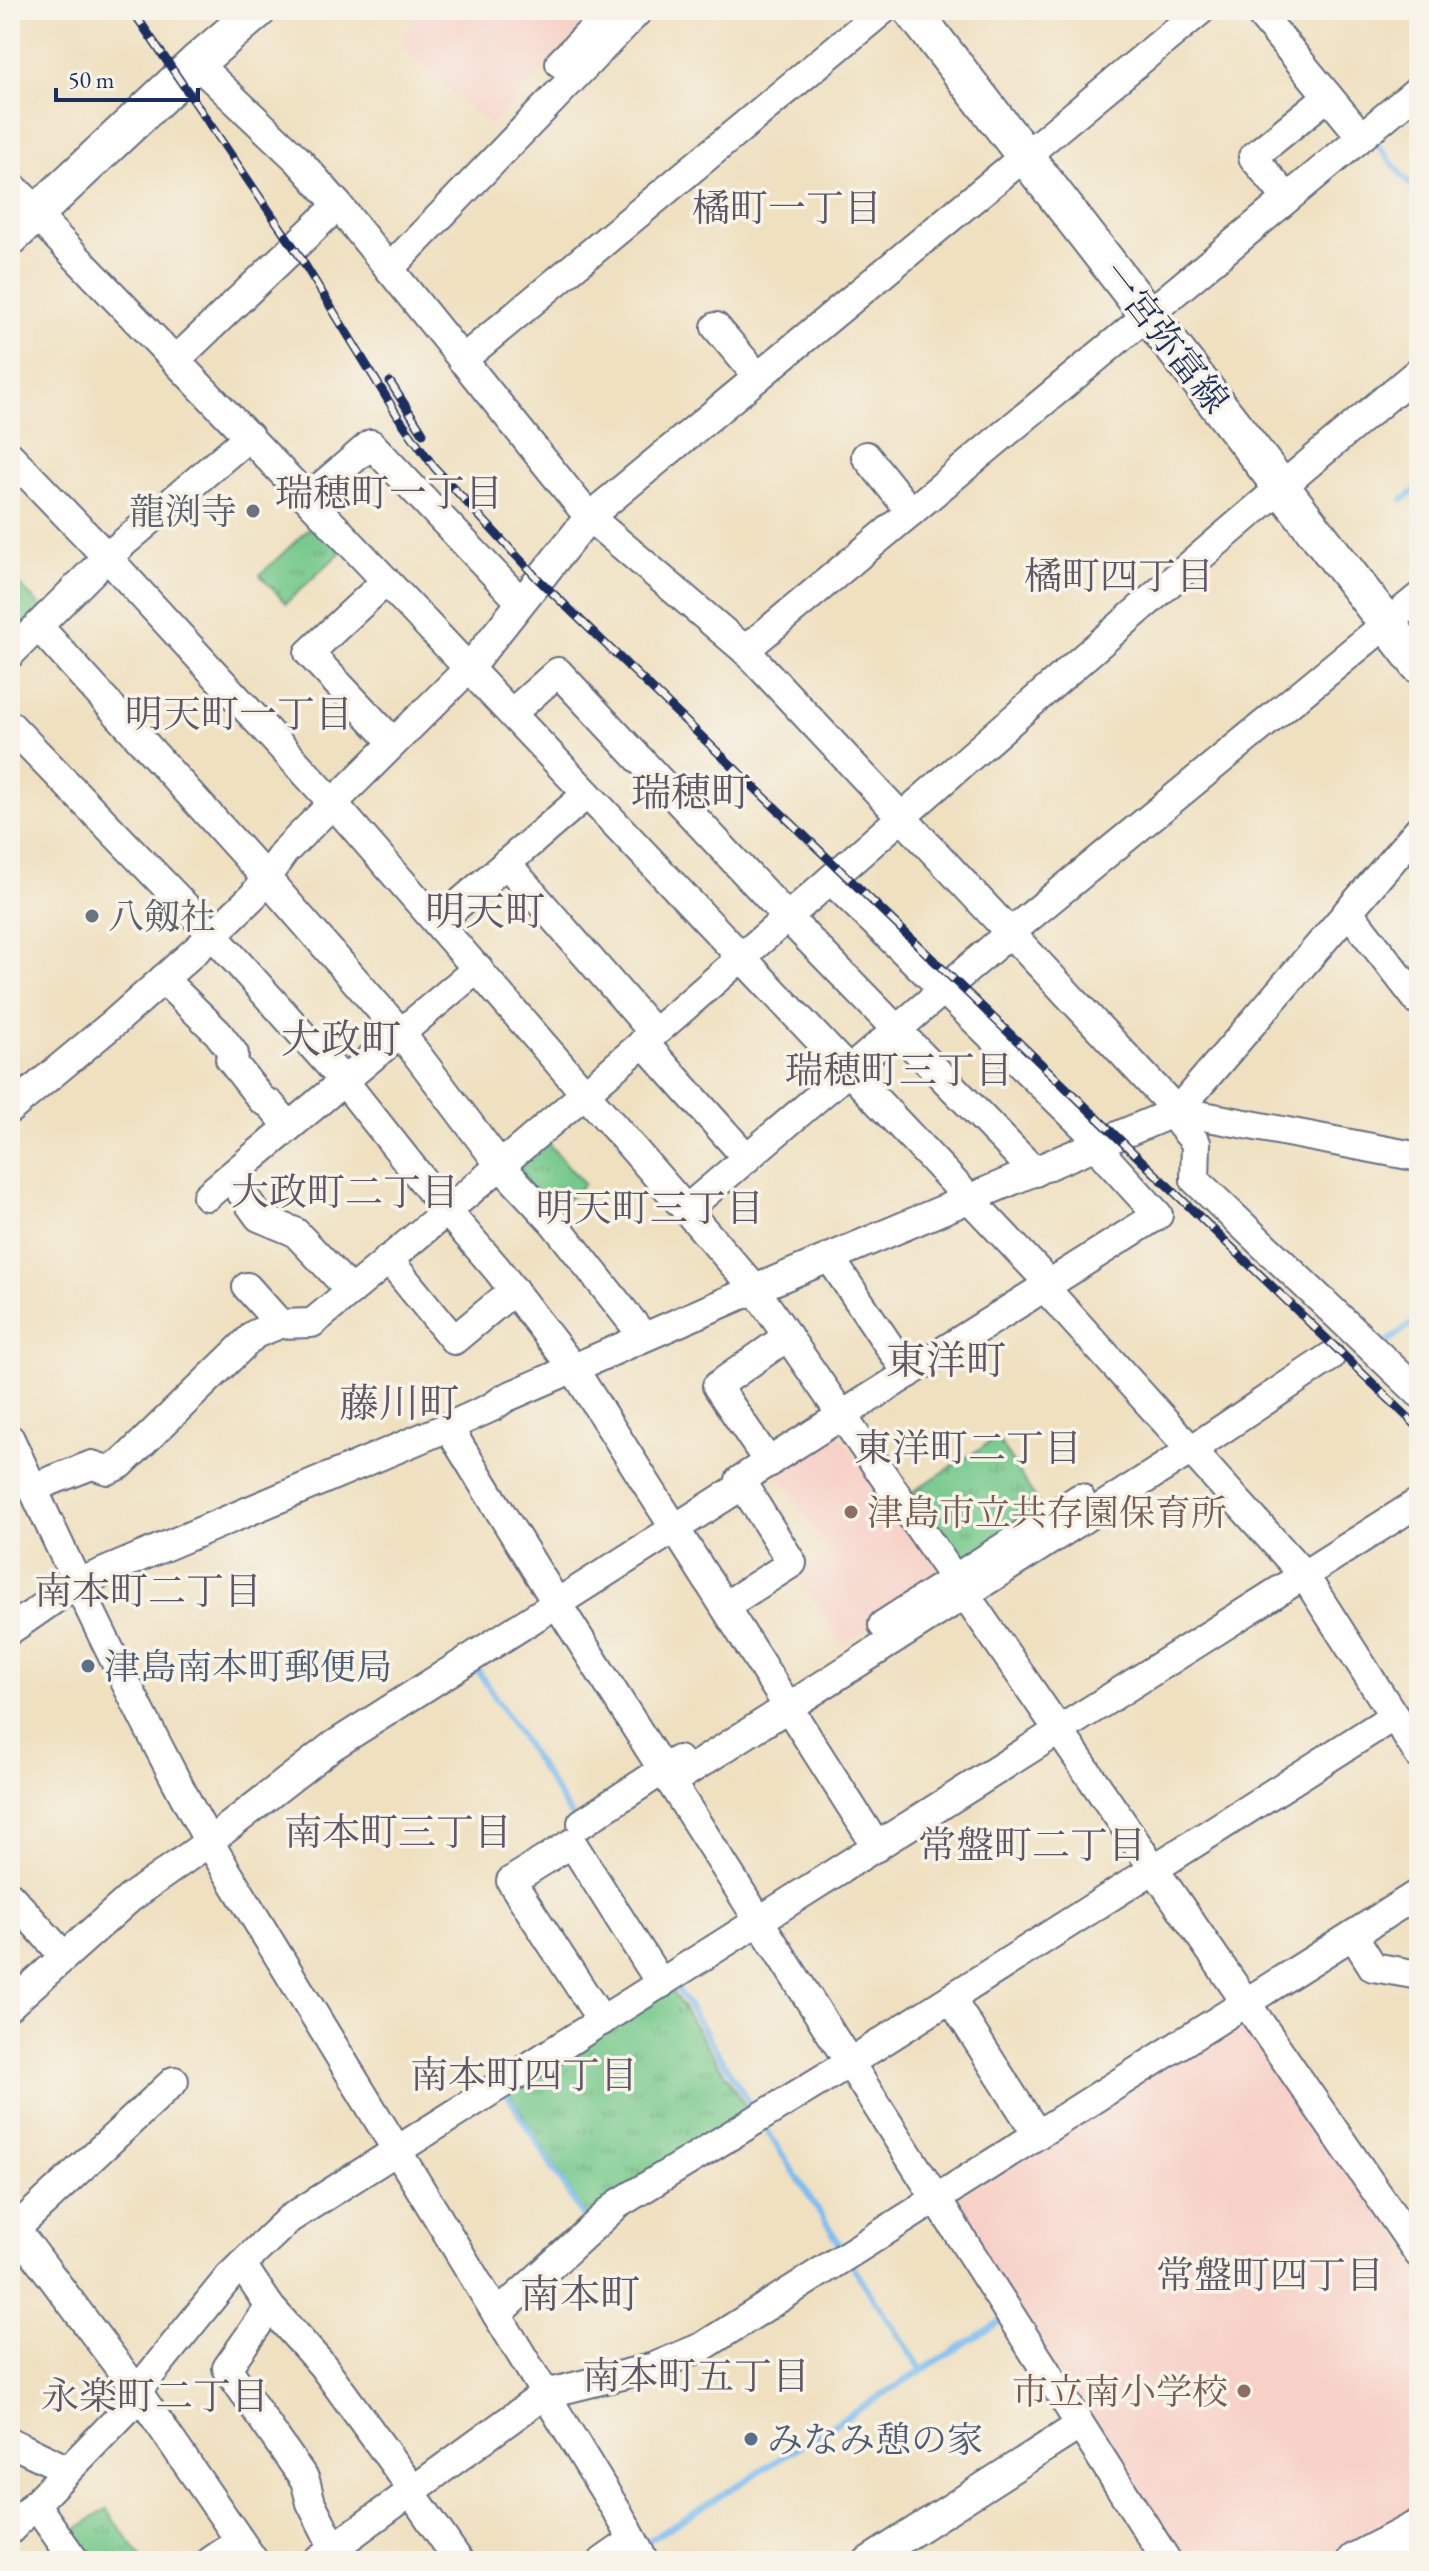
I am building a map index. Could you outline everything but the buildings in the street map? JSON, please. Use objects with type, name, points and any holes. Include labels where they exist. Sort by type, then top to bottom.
[{"type":"main road","points":[[18,214],[258,10]]},
{"type":"main road","name":"一宮弥富線","points":[[912,10],[1419,665]]},
{"type":"main road","points":[[1356,2561],[1419,2528]]},
{"type":"street","points":[[383,262],[612,10]]},
{"type":"street","points":[[383,262],[639,10]]},
{"type":"street","points":[[462,360],[883,10]]},
{"type":"street","points":[[10,1109],[163,979],[254,895],[284,852],[469,668],[589,517],[1201,10]]},
{"type":"street","points":[[1257,10],[1361,136]]},
{"type":"street","points":[[196,63],[298,160],[338,205],[589,517],[745,650],[1177,1111],[1180,1124],[1196,1143],[1195,1180],[1419,1393]]},
{"type":"street","points":[[1286,197],[1253,157],[1328,96]]},
{"type":"street","points":[[745,650],[1286,197],[1361,136],[1415,100]]},
{"type":"street","points":[[176,360],[338,205]]},
{"type":"street","points":[[18,214],[176,360],[970,1199],[1304,1575],[1419,1755]]},
{"type":"street","points":[[716,327],[758,377]]},
{"type":"street","points":[[32,1488],[92,1465],[108,1470],[121,1464],[255,1334],[280,1324],[312,1323],[586,1092],[1280,486],[1419,371]]},
{"type":"street","points":[[10,654],[107,557],[249,436]]},
{"type":"street","points":[[308,498],[371,444],[520,601]]},
{"type":"street","points":[[10,456],[333,803],[755,1289],[1419,2254]]},
{"type":"street","points":[[866,456],[911,512]]},
{"type":"street","points":[[386,581],[309,653],[393,742]]},
{"type":"street","points":[[687,1209],[1011,932],[1419,597]]},
{"type":"street","points":[[38,626],[266,878],[400,1032],[500,1165],[554,1223],[644,1337]]},
{"type":"street","points":[[512,713],[558,672],[787,917],[1035,1172]]},
{"type":"street","points":[[10,725],[213,935],[343,1080],[514,1290],[573,1368],[877,1847]]},
{"type":"street","points":[[438,922],[587,794]]},
{"type":"street","points":[[10,1630],[76,1584],[448,1427],[573,1368],[755,1289],[1177,1111],[1419,829]]},
{"type":"street","points":[[506,863],[747,1158]]},
{"type":"street","points":[[725,1606],[792,1563],[740,1480],[1158,1215],[1106,1158],[1091,1133],[831,880]]},
{"type":"street","points":[[1348,911],[1419,1002]]},
{"type":"street","points":[[207,1196],[478,968]]},
{"type":"street","points":[[163,979],[218,1033],[234,1054],[230,1059],[262,1100],[270,1104],[289,1126]]},
{"type":"street","points":[[1177,1111],[1419,1157]]},
{"type":"street","points":[[230,1177],[259,1217],[295,1232],[351,1291]]},
{"type":"street","points":[[830,1258],[908,1374]]},
{"type":"street","points":[[388,1259],[454,1340],[514,1290]]},
{"type":"street","points":[[247,1287],[280,1324]]},
{"type":"street","points":[[769,1463],[717,1386],[788,1336]]},
{"type":"street","points":[[582,1823],[667,1776],[1185,1443],[1330,1357]]},
{"type":"street","points":[[448,1427],[556,1602],[1167,2561]]},
{"type":"street","points":[[10,1439],[76,1584],[149,1732],[209,1842],[545,2394],[637,2554],[603,2561]]},
{"type":"street","points":[[10,2005],[130,1898],[209,1842],[331,1747],[743,1485]]},
{"type":"street","points":[[10,2530],[138,2394],[242,2265],[289,2219],[1419,1502]]},
{"type":"street","points":[[497,2315],[618,2204],[951,1999],[1394,1716]]},
{"type":"street","points":[[602,2021],[511,1881],[572,1843],[661,1984]]},
{"type":"street","points":[[270,2307],[227,2368],[305,2480],[325,2554],[545,2394],[654,2367],[702,2347],[1419,1893]]},
{"type":"street","points":[[10,1896],[64,1956]]},
{"type":"street","points":[[1353,1935],[1373,1967],[1419,1975]]},
{"type":"street","points":[[951,1999],[1037,2134]]},
{"type":"street","points":[[174,2081],[12,2228],[138,2394],[247,2551],[211,2561]]},
{"type":"street","points":[[242,2265],[270,2307],[323,2366],[459,2561]]},
{"type":"street","points":[[868,2561],[1080,2425]]},
{"type":"street","points":[[10,2442],[68,2470]]},
{"type":"street","points":[[35,2504],[75,2561]]},
{"type":"shaded area","points":[[420,10],[601,10],[490,127],[400,44]]},
{"type":"shaded area","name":"津島市立共存園保育所","points":[[836,1430],[945,1580],[842,1645],[798,1576],[830,1555],[775,1469]]},
{"type":"shaded area","name":"市立南小学校","points":[[1244,2014],[1419,2269],[1419,2513],[1328,2561],[1177,2561],[950,2203]]},
{"type":"green space","points":[[317,521],[341,552],[286,603],[260,575]]},
{"type":"green space","points":[[10,574],[42,608],[10,639]]},
{"type":"green space","points":[[546,1141],[584,1184],[564,1203],[551,1208],[518,1174],[519,1164]]},
{"type":"green space","points":[[997,1438],[1046,1515],[963,1567],[909,1494]]},
{"type":"green space","points":[[671,1989],[751,2115],[588,2220],[509,2092]]},
{"type":"green space","points":[[107,2509],[141,2558],[136,2561],[86,2561],[68,2535]]},
{"type":"waterway","points":[[1373,140],[1419,195]]},
{"type":"waterway","points":[[1403,500],[1419,487]]},
{"type":"waterway","points":[[1387,1342],[1419,1318]]},
{"type":"waterway","points":[[475,1666],[575,1821]]},
{"type":"waterway","points":[[1400,1711],[1419,1699]]},
{"type":"waterway","points":[[676,1986],[755,2112]]},
{"type":"waterway","points":[[507,2094],[586,2221]]},
{"type":"waterway","points":[[766,2129],[843,2249]]},
{"type":"waterway","points":[[851,2264],[922,2370]]},
{"type":"waterway","points":[[648,2541],[1004,2319]]},
{"type":"railway","points":[[132,10],[297,252],[399,418],[434,467],[538,579],[1419,1428]]},
{"type":"railway","points":[[390,382],[423,433]]},
{"type":"place","name":"龍渕寺","points":[[253,511]]},
{"type":"place","name":"八剱社","points":[[92,916]]},
{"type":"place","name":"津島市立共存園保育所","points":[[851,1512]]},
{"type":"place","name":"津島南本町郵便局","points":[[88,1666]]},
{"type":"place","name":"市立南小学校","points":[[1244,2391]]},
{"type":"place","name":"みなみ憩の家","points":[[751,2439]]},
{"type":"district","name":"橘町一丁目","points":[[787,208]]},
{"type":"district","name":"瑞穂町一丁目","points":[[389,493]]},
{"type":"district","name":"橘町四丁目","points":[[1119,576]]},
{"type":"district","name":"明天町一丁目","points":[[239,714]]},
{"type":"district","name":"瑞穂町","points":[[691,792]]},
{"type":"district","name":"明天町","points":[[485,911]]},
{"type":"district","name":"大政町","points":[[341,1039]]},
{"type":"district","name":"瑞穂町三丁目","points":[[899,1070]]},
{"type":"district","name":"大政町二丁目","points":[[345,1192]]},
{"type":"district","name":"明天町三丁目","points":[[650,1208]]},
{"type":"district","name":"東洋町","points":[[946,1360]]},
{"type":"district","name":"藤川町","points":[[399,1403]]},
{"type":"district","name":"東洋町二丁目","points":[[968,1448]]},
{"type":"district","name":"南本町二丁目","points":[[148,1591]]},
{"type":"district","name":"南本町三丁目","points":[[398,1832]]},
{"type":"district","name":"常盤町二丁目","points":[[1032,1845]]},
{"type":"district","name":"南本町四丁目","points":[[524,2075]]},
{"type":"district","name":"常盤町四丁目","points":[[1270,2275]]},
{"type":"district","name":"南本町","points":[[580,2294]]},
{"type":"district","name":"南本町五丁目","points":[[696,2376]]},
{"type":"district","name":"永楽町二丁目","points":[[155,2396]]}]
